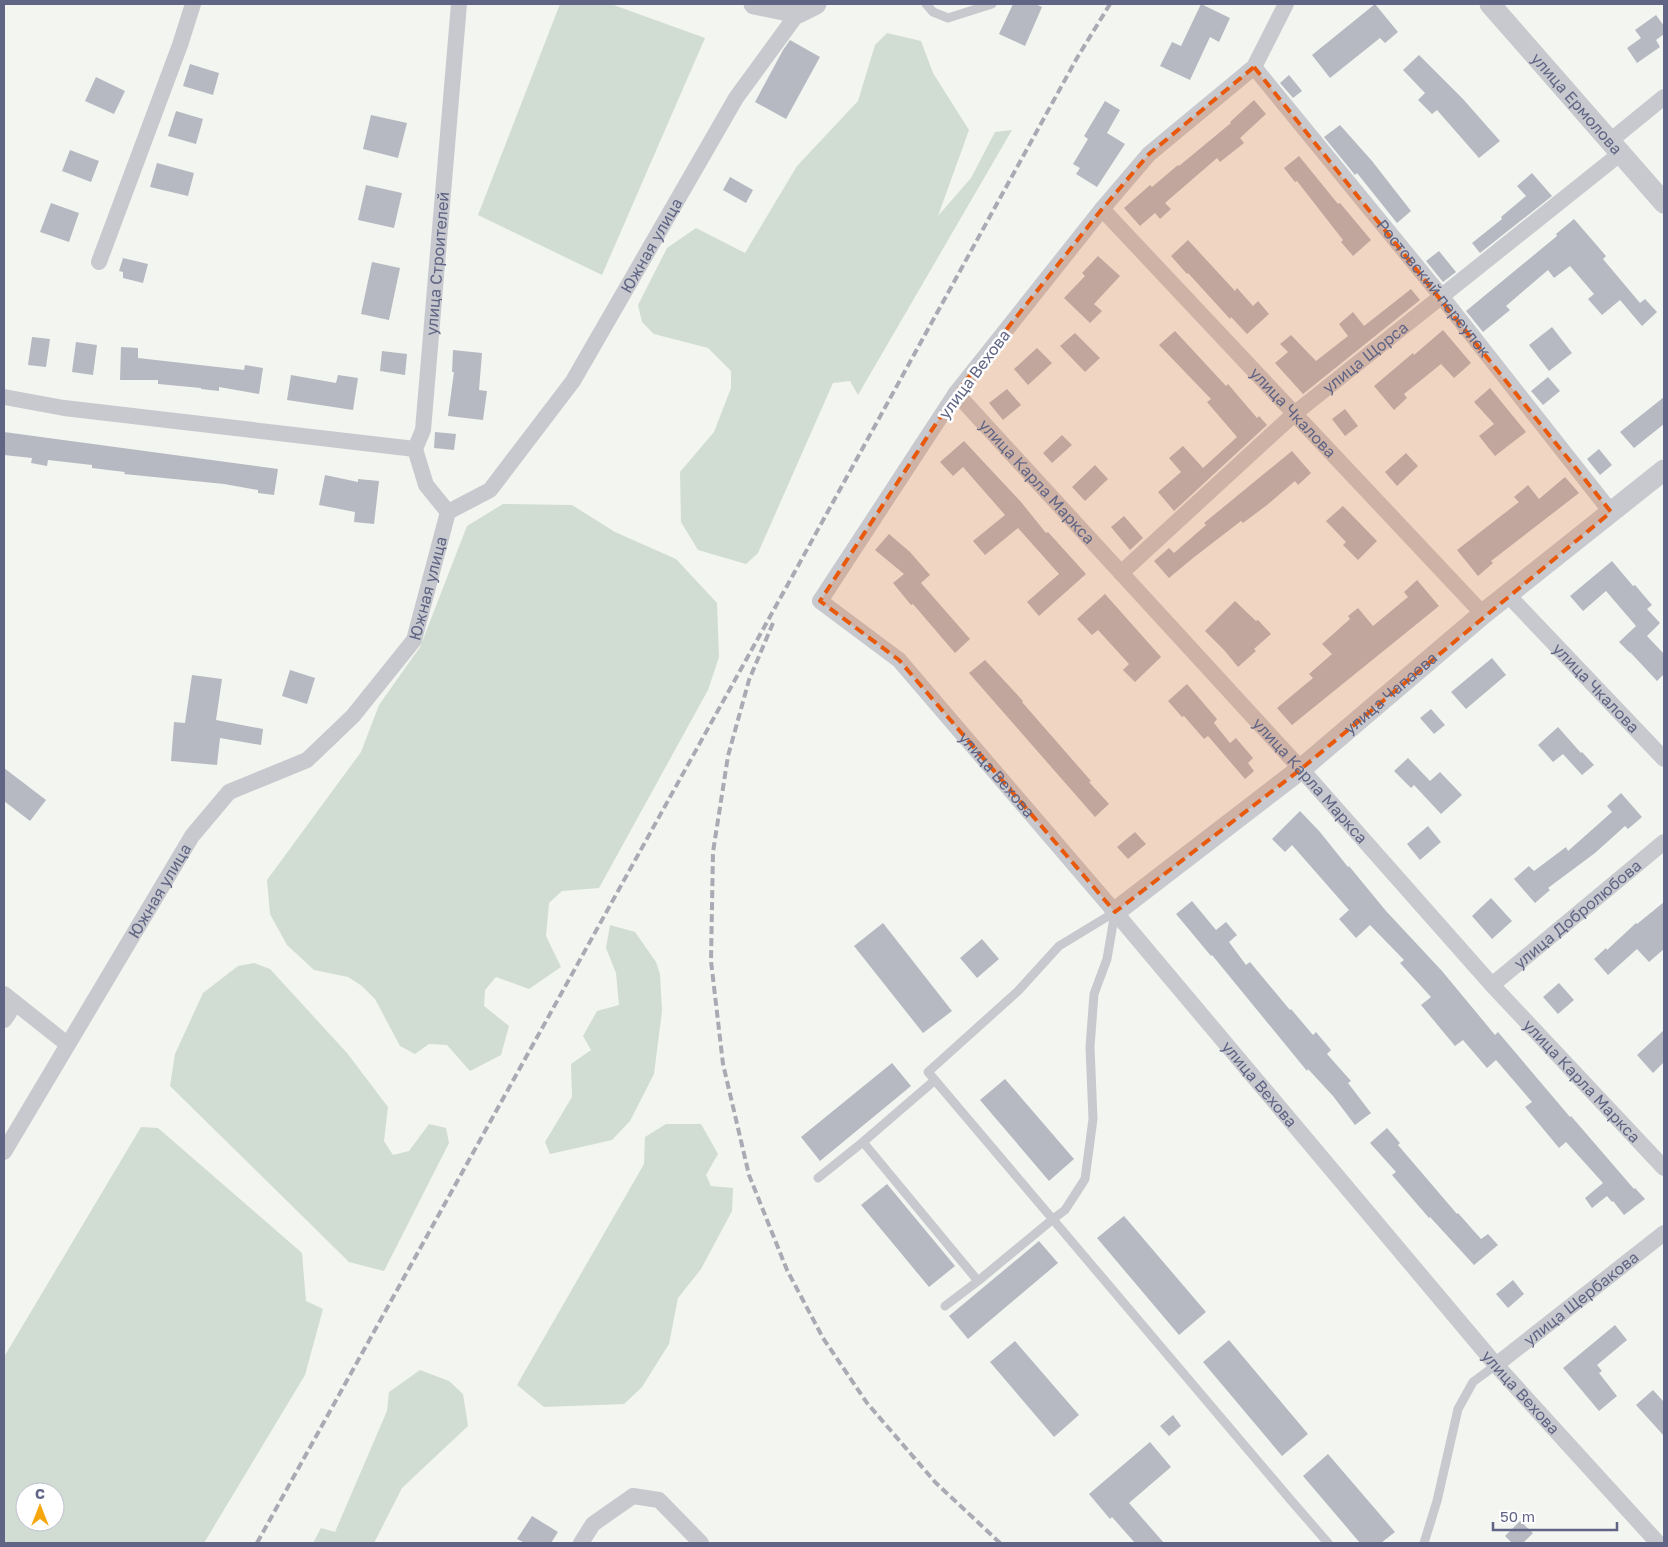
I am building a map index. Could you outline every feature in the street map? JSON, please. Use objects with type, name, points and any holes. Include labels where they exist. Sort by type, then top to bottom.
[{"type":"street","points":[[100,262],[177,54],[193,4]]},
{"type":"street","name":"улица Строителей","points":[[415,449],[423,430],[459,4]]},
{"type":"street","points":[[754,4],[807,9]]},
{"type":"street","name":"улица Вехова","points":[[1286,4],[1254,67],[1149,154],[1102,209],[956,393],[820,601],[899,660],[1116,912],[1496,1365],[1658,1543]]},
{"type":"street","name":"улица Ермолова","points":[[1490,4],[1664,203]]},
{"type":"street","name":"Южная улица","points":[[4,1152],[192,836],[229,792],[307,760],[352,716],[414,640],[448,512],[490,490],[574,381],[736,98],[807,9]]},
{"type":"street","name":"Ростовский переулок","points":[[1254,67],[1442,297],[1611,512]]},
{"type":"street","name":"улица Щорса","points":[[1121,573],[1294,414],[1442,297],[1616,147],[1664,98]]},
{"type":"street","name":"улица Чкалова","points":[[1102,209],[1483,614]]},
{"type":"street","name":"улица Карла Маркса","points":[[956,393],[1301,769],[1492,985],[1664,1168]]},
{"type":"street","points":[[4,397],[64,408],[415,449],[426,485],[448,512]]},
{"type":"street","name":"улица Чапаева","points":[[1116,912],[1301,769],[1483,614],[1664,470]]},
{"type":"street","name":"улица Чкалова","points":[[1508,595],[1664,759]]},
{"type":"street","name":"улица Добролюбова","points":[[1492,985],[1664,842]]},
{"type":"street","points":[[9,999],[67,1044]]},
{"type":"street","points":[[4,1020],[9,1013],[9,999]]},
{"type":"street","name":"улица Щербакова","points":[[1496,1365],[1664,1233]]},
{"type":"street","points":[[581,1543],[593,1524],[633,1496],[659,1500],[701,1543]]},
{"type":"lane","points":[[926,4],[933,12],[948,18],[992,4]]},
{"type":"lane","points":[[1116,912],[1059,946],[1018,991],[928,1072],[1328,1543]]},
{"type":"lane","points":[[945,1306],[1065,1210],[1085,1179],[1093,1119],[1090,1048],[1094,994],[1107,959],[1116,912]]},
{"type":"lane","points":[[818,1178],[863,1142],[934,1080]]},
{"type":"lane","points":[[863,1142],[978,1281]]},
{"type":"lane","points":[[1424,1543],[1458,1409],[1473,1382],[1496,1365]]},
{"type":"highlighted area","points":[[1254,67],[1611,512],[1301,769],[1115,912],[899,660],[820,601],[956,393],[1102,209],[1149,154]]},
{"type":"shaded area","points":[[560,4],[611,4],[705,38],[602,275],[478,215]]},
{"type":"shaded area","points":[[887,33],[921,41],[933,73],[969,130],[938,216],[971,178],[995,132],[1012,130],[858,395],[850,381],[833,383],[758,553],[746,564],[698,550],[681,522],[680,472],[714,432],[731,388],[731,371],[708,348],[654,334],[642,322],[638,305],[667,248],[696,228],[745,253],[797,166],[858,101],[875,45]]},
{"type":"shaded area","points":[[503,504],[572,505],[615,532],[676,559],[717,603],[719,657],[708,690],[599,888],[562,891],[549,903],[546,936],[561,967],[529,989],[496,977],[485,990],[484,1006],[509,1026],[501,1055],[470,1071],[447,1045],[429,1044],[415,1054],[400,1046],[375,999],[362,986],[348,977],[314,970],[287,945],[270,914],[267,880],[361,752],[379,705],[420,647],[467,526]]},
{"type":"shaded area","points":[[610,925],[635,932],[656,962],[660,974],[662,1011],[654,1074],[630,1121],[612,1140],[550,1154],[545,1142],[572,1097],[571,1064],[591,1050],[583,1036],[597,1011],[619,1005],[616,973],[606,948]]},
{"type":"shaded area","points":[[254,963],[270,969],[347,1053],[388,1107],[384,1141],[393,1155],[409,1151],[429,1124],[446,1128],[449,1143],[384,1271],[349,1262],[170,1086],[175,1054],[203,993],[238,966]]},
{"type":"shaded area","points":[[666,1124],[701,1124],[718,1154],[706,1175],[711,1186],[733,1188],[732,1211],[701,1269],[678,1298],[669,1344],[642,1387],[624,1404],[544,1407],[517,1385],[644,1164],[645,1137]]},
{"type":"shaded area","points":[[141,1127],[158,1128],[302,1253],[306,1301],[323,1309],[305,1375],[204,1543],[4,1543],[4,1357]]},
{"type":"shaded area","points":[[420,1370],[449,1381],[463,1394],[468,1426],[402,1488],[374,1543],[313,1543],[321,1528],[335,1532],[387,1411],[389,1392]]},
{"type":"building","points":[[1013,4],[1035,4],[1042,7],[1025,46],[999,34]]},
{"type":"building","points":[[1201,4],[1230,18],[1219,42],[1210,37],[1190,80],[1160,66],[1172,42],[1181,46]]},
{"type":"building","points":[[1375,4],[1398,32],[1385,43],[1380,38],[1330,78],[1312,55]]},
{"type":"building","points":[[1656,15],[1664,26],[1664,34],[1656,40],[1660,47],[1637,63],[1627,48],[1641,38],[1635,30]]},
{"type":"building","points":[[790,40],[820,57],[786,119],[755,102]]},
{"type":"building","points":[[1419,55],[1463,99],[1500,141],[1479,158],[1437,110],[1432,114],[1418,100],[1425,93],[1403,70]]},
{"type":"building","points":[[190,64],[219,73],[213,95],[183,86]]},
{"type":"building","points":[[1289,75],[1302,91],[1293,98],[1280,83]]},
{"type":"building","points":[[96,77],[125,91],[114,114],[85,101]]},
{"type":"building","points":[[1254,100],[1266,114],[1240,138],[1244,143],[1220,162],[1217,158],[1165,203],[1171,209],[1160,219],[1155,213],[1140,226],[1124,208],[1150,185],[1152,187],[1231,123]]},
{"type":"building","points":[[1105,101],[1120,110],[1107,133],[1125,144],[1097,187],[1076,174],[1080,168],[1073,164],[1088,139],[1084,136]]},
{"type":"building","points":[[176,111],[203,119],[196,144],[168,136]]},
{"type":"building","points":[[371,115],[407,123],[398,158],[363,149]]},
{"type":"building","points":[[1340,125],[1372,161],[1411,211],[1397,223],[1357,173],[1355,175],[1324,137]]},
{"type":"building","points":[[70,150],[99,161],[91,182],[62,171]]},
{"type":"building","points":[[1299,156],[1338,204],[1340,203],[1371,240],[1353,256],[1341,242],[1343,240],[1297,181],[1295,182],[1284,168]]},
{"type":"building","points":[[157,163],[194,173],[188,196],[150,187]]},
{"type":"building","points":[[1532,173],[1552,196],[1480,253],[1472,243],[1502,219],[1501,217],[1526,196],[1517,186]]},
{"type":"building","points":[[730,177],[753,190],[746,203],[723,190]]},
{"type":"building","points":[[366,185],[402,193],[394,228],[358,220]]},
{"type":"building","points":[[51,203],[79,213],[69,242],[40,232]]},
{"type":"building","points":[[1574,219],[1606,256],[1603,259],[1640,303],[1645,299],[1657,312],[1642,326],[1620,300],[1602,315],[1588,299],[1594,294],[1570,266],[1554,278],[1548,270],[1506,306],[1510,310],[1483,332],[1466,311],[1557,236],[1556,234]]},
{"type":"building","points":[[1188,240],[1235,291],[1237,288],[1253,306],[1258,301],[1269,314],[1247,334],[1231,317],[1230,319],[1171,256]]},
{"type":"building","points":[[1439,251],[1456,272],[1443,282],[1426,261]]},
{"type":"building","points":[[1098,256],[1120,276],[1094,304],[1102,311],[1090,323],[1064,298],[1085,276],[1082,273]]},
{"type":"building","points":[[123,258],[148,264],[143,283],[123,278],[123,272],[119,271]]},
{"type":"building","points":[[372,262],[400,268],[389,320],[361,314]]},
{"type":"building","points":[[1411,289],[1420,300],[1303,394],[1275,363],[1288,352],[1280,344],[1291,335],[1316,361],[1348,336],[1339,324],[1353,312],[1364,326]]},
{"type":"building","points":[[1552,327],[1572,353],[1549,371],[1529,345]]},
{"type":"building","points":[[1443,330],[1471,363],[1454,378],[1441,364],[1404,394],[1407,398],[1394,410],[1374,386]]},
{"type":"building","points":[[1175,331],[1226,386],[1228,384],[1257,418],[1259,416],[1267,425],[1174,511],[1158,492],[1181,472],[1169,458],[1183,446],[1203,468],[1237,437],[1207,402],[1211,399],[1159,345]]},
{"type":"building","points":[[1075,333],[1100,358],[1085,372],[1060,346]]},
{"type":"building","points":[[32,337],[50,339],[46,367],[28,365]]},
{"type":"building","points":[[76,342],[97,345],[93,375],[72,372]]},
{"type":"building","points":[[121,347],[138,348],[138,358],[244,370],[245,365],[263,368],[259,394],[219,387],[219,391],[158,384],[158,380],[120,380]]},
{"type":"building","points":[[1037,348],[1052,363],[1028,385],[1014,369]]},
{"type":"building","points":[[453,350],[482,353],[479,390],[487,391],[483,420],[448,416],[454,372],[452,372]]},
{"type":"building","points":[[382,351],[407,354],[405,375],[380,371]]},
{"type":"building","points":[[291,375],[336,383],[338,375],[358,378],[353,410],[287,400]]},
{"type":"building","points":[[1548,377],[1560,391],[1543,405],[1531,391]]},
{"type":"building","points":[[1490,388],[1526,432],[1495,456],[1479,436],[1494,424],[1474,402]]},
{"type":"building","points":[[1007,389],[1021,405],[1003,420],[989,403]]},
{"type":"building","points":[[1664,397],[1664,424],[1634,448],[1620,432]]},
{"type":"building","points":[[1345,409],[1358,426],[1345,436],[1332,419]]},
{"type":"building","points":[[4,432],[278,469],[274,495],[224,484],[124,474],[125,472],[92,468],[92,465],[48,460],[47,466],[31,463],[32,458],[4,455]]},
{"type":"building","points":[[435,432],[456,434],[454,450],[434,448]]},
{"type":"building","points":[[1062,435],[1072,445],[1052,463],[1043,453]]},
{"type":"building","points":[[964,441],[1021,502],[1046,533],[1048,532],[1086,574],[1039,616],[1027,602],[1059,574],[1018,528],[985,555],[973,541],[1005,515],[963,467],[953,476],[940,462]]},
{"type":"building","points":[[1599,449],[1612,465],[1600,475],[1587,459]]},
{"type":"building","points":[[1292,451],[1311,473],[1298,485],[1295,481],[1267,505],[1243,523],[1241,521],[1169,578],[1154,561],[1169,548],[1174,553],[1206,525],[1204,523]]},
{"type":"building","points":[[1406,453],[1418,466],[1397,486],[1385,472]]},
{"type":"building","points":[[1095,465],[1108,479],[1085,501],[1072,487]]},
{"type":"building","points":[[325,475],[358,482],[358,479],[379,481],[374,524],[354,522],[355,512],[319,505]]},
{"type":"building","points":[[1565,477],[1579,493],[1491,561],[1493,563],[1478,576],[1457,550],[1519,502],[1514,497],[1528,485],[1539,499]]},
{"type":"building","points":[[1343,506],[1377,541],[1358,560],[1343,545],[1346,542],[1326,521]]},
{"type":"building","points":[[1124,516],[1143,538],[1130,550],[1111,527]]},
{"type":"building","points":[[889,534],[910,552],[930,575],[921,583],[970,639],[955,653],[893,583],[904,574],[875,550]]},
{"type":"building","points":[[1612,561],[1652,605],[1647,609],[1660,623],[1647,636],[1664,654],[1664,674],[1657,681],[1619,642],[1636,626],[1606,591],[1583,611],[1570,596]]},
{"type":"building","points":[[1417,580],[1439,606],[1292,725],[1277,708],[1313,678],[1309,674],[1332,654],[1322,644],[1350,619],[1348,616],[1358,608],[1373,626],[1408,597],[1404,592]]},
{"type":"building","points":[[1105,594],[1161,657],[1135,682],[1123,670],[1129,664],[1098,630],[1092,635],[1077,619]]},
{"type":"building","points":[[1235,601],[1256,621],[1258,620],[1271,634],[1238,667],[1205,631]]},
{"type":"building","points":[[1492,658],[1506,675],[1466,709],[1451,692]]},
{"type":"building","points":[[985,660],[1023,701],[1109,804],[1095,817],[969,673]]},
{"type":"building","points":[[290,670],[315,678],[307,704],[282,696]]},
{"type":"building","points":[[192,675],[222,679],[216,720],[263,729],[261,745],[220,738],[217,765],[171,761],[174,722],[185,723]]},
{"type":"building","points":[[1187,684],[1217,719],[1214,723],[1230,743],[1236,738],[1253,758],[1248,763],[1254,771],[1245,779],[1208,736],[1204,739],[1168,701]]},
{"type":"building","points":[[1431,709],[1445,725],[1434,734],[1420,718]]},
{"type":"building","points":[[1558,727],[1594,765],[1582,775],[1563,754],[1553,762],[1538,745]]},
{"type":"building","points":[[1408,758],[1430,781],[1440,772],[1462,795],[1441,814],[1414,785],[1411,788],[1394,771]]},
{"type":"building","points":[[4,768],[46,800],[30,821],[4,801]]},
{"type":"building","points":[[1621,793],[1642,817],[1628,829],[1625,826],[1595,853],[1548,888],[1550,890],[1535,903],[1514,879],[1529,866],[1534,871],[1566,847],[1568,851],[1612,812],[1607,806]]},
{"type":"building","points":[[1300,811],[1386,911],[1442,971],[1495,1035],[1498,1032],[1570,1117],[1645,1199],[1624,1215],[1607,1196],[1592,1208],[1585,1198],[1603,1183],[1566,1142],[1559,1148],[1525,1107],[1532,1102],[1496,1060],[1487,1068],[1463,1040],[1455,1046],[1421,1005],[1431,997],[1400,963],[1404,960],[1370,925],[1356,938],[1339,919],[1349,910],[1292,845],[1285,852],[1272,839]]},
{"type":"building","points":[[1428,826],[1441,842],[1420,860],[1407,844]]},
{"type":"building","points":[[1135,832],[1146,844],[1128,859],[1117,847]]},
{"type":"building","points":[[1491,898],[1512,921],[1492,939],[1472,916]]},
{"type":"building","points":[[1192,901],[1216,930],[1226,922],[1237,935],[1229,942],[1246,965],[1250,962],[1313,1035],[1316,1032],[1331,1050],[1327,1054],[1351,1081],[1348,1083],[1371,1113],[1355,1125],[1333,1096],[1308,1069],[1307,1071],[1176,914]]},
{"type":"building","points":[[1664,902],[1664,949],[1649,962],[1637,949],[1608,975],[1594,959]]},
{"type":"building","points":[[883,923],[952,1011],[923,1033],[854,946]]},
{"type":"building","points":[[982,939],[999,959],[977,978],[960,958]]},
{"type":"building","points":[[1559,983],[1574,1000],[1558,1014],[1543,997]]},
{"type":"building","points":[[1664,1030],[1664,1062],[1653,1073],[1637,1055]]},
{"type":"building","points":[[892,1063],[911,1086],[820,1161],[801,1137]]},
{"type":"building","points":[[1005,1079],[1074,1159],[1049,1181],[980,1100]]},
{"type":"building","points":[[1387,1128],[1400,1143],[1398,1145],[1457,1214],[1481,1239],[1488,1234],[1498,1245],[1474,1265],[1429,1218],[1392,1175],[1396,1172],[1370,1143]]},
{"type":"building","points":[[887,1184],[955,1266],[929,1287],[861,1205]]},
{"type":"building","points":[[1124,1216],[1206,1312],[1179,1335],[1097,1238]]},
{"type":"building","points":[[1039,1241],[1058,1263],[968,1339],[949,1316]]},
{"type":"building","points":[[1513,1280],[1524,1294],[1508,1308],[1496,1294]]},
{"type":"building","points":[[1615,1325],[1627,1340],[1597,1365],[1602,1371],[1599,1373],[1617,1396],[1599,1411],[1563,1368]]},
{"type":"building","points":[[1229,1340],[1308,1434],[1282,1456],[1203,1362]]},
{"type":"building","points":[[1015,1341],[1079,1415],[1054,1437],[990,1362]]},
{"type":"building","points":[[1653,1390],[1664,1402],[1664,1436],[1636,1405]]},
{"type":"building","points":[[1173,1415],[1181,1426],[1169,1436],[1160,1426]]},
{"type":"building","points":[[1150,1442],[1171,1467],[1129,1503],[1164,1543],[1135,1543],[1112,1517],[1110,1519],[1089,1494]]},
{"type":"building","points":[[1328,1454],[1395,1532],[1381,1543],[1360,1543],[1303,1476]]},
{"type":"building","points":[[532,1516],[558,1532],[551,1543],[525,1543],[517,1539]]},
{"type":"building","points":[[1520,1521],[1533,1533],[1523,1543],[1512,1543],[1505,1536]]},
{"type":"railway","points":[[257,1543],[1077,58],[1110,4]]},
{"type":"railway","points":[[773,623],[749,680],[728,756],[713,852],[711,961],[723,1064],[749,1175],[787,1270],[823,1338],[867,1403],[935,1482],[1000,1543]]}]
